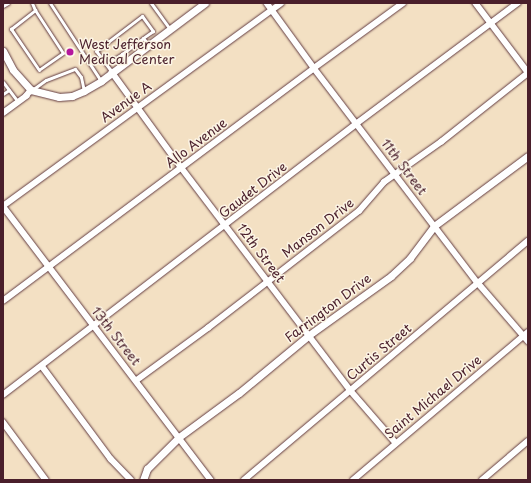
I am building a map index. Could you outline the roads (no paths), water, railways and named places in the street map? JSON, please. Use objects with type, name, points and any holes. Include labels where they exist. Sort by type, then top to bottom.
[{"type":"street","points":[[3,51],[5,59],[31,90],[59,97],[72,96],[101,81],[205,3]]},
{"type":"street","name":"11th Street","points":[[267,3],[356,124],[478,283],[526,334],[528,341]]},
{"type":"street","name":"Avenue A","points":[[3,206],[282,3]]},
{"type":"street","name":"Allo Avenue","points":[[3,301],[403,3]]},
{"type":"street","points":[[475,3],[528,73]]},
{"type":"street","name":"Gaudet Drive","points":[[3,395],[95,326],[356,124],[518,3]]},
{"type":"street","name":"12th Street","points":[[112,72],[181,167],[350,390],[396,443]]},
{"type":"street","name":"Manson Drive","points":[[136,380],[208,328],[359,211],[379,187],[441,142],[528,73]]},
{"type":"street","points":[[3,113],[31,90]]},
{"type":"street","name":"Farrington Drive","points":[[143,480],[147,469],[179,437],[239,393],[309,335],[391,276],[410,258],[434,226],[528,156]]},
{"type":"street","name":"13th Street","points":[[3,206],[211,480]]},
{"type":"street","name":"Curtis Street","points":[[244,480],[528,241]]},
{"type":"street","name":"Saint Michael Drive","points":[[353,480],[526,334]]},
{"type":"street","points":[[42,366],[111,459],[131,480]]},
{"type":"street","points":[[3,422],[46,480]]},
{"type":"street","points":[[482,480],[528,441]]},
{"type":"lane","points":[[3,6],[8,3]]},
{"type":"lane","points":[[32,3],[63,53],[39,70],[11,29],[35,10]]},
{"type":"lane","points":[[50,3],[101,81]]},
{"type":"lane","points":[[153,4],[170,29]]},
{"type":"lane","points":[[106,64],[153,31],[142,16],[96,51],[112,72]]},
{"type":"lane","points":[[143,38],[149,45]]},
{"type":"lane","points":[[122,54],[128,61]]},
{"type":"lane","points":[[31,90],[46,80],[75,69],[81,77],[84,91]]},
{"type":"lane","points":[[3,82],[18,102]]},
{"type":"lane","points":[[3,94],[9,90]]},
{"type":"place","name":"West Jefferson Medical Center","points":[[70,52]]}]
